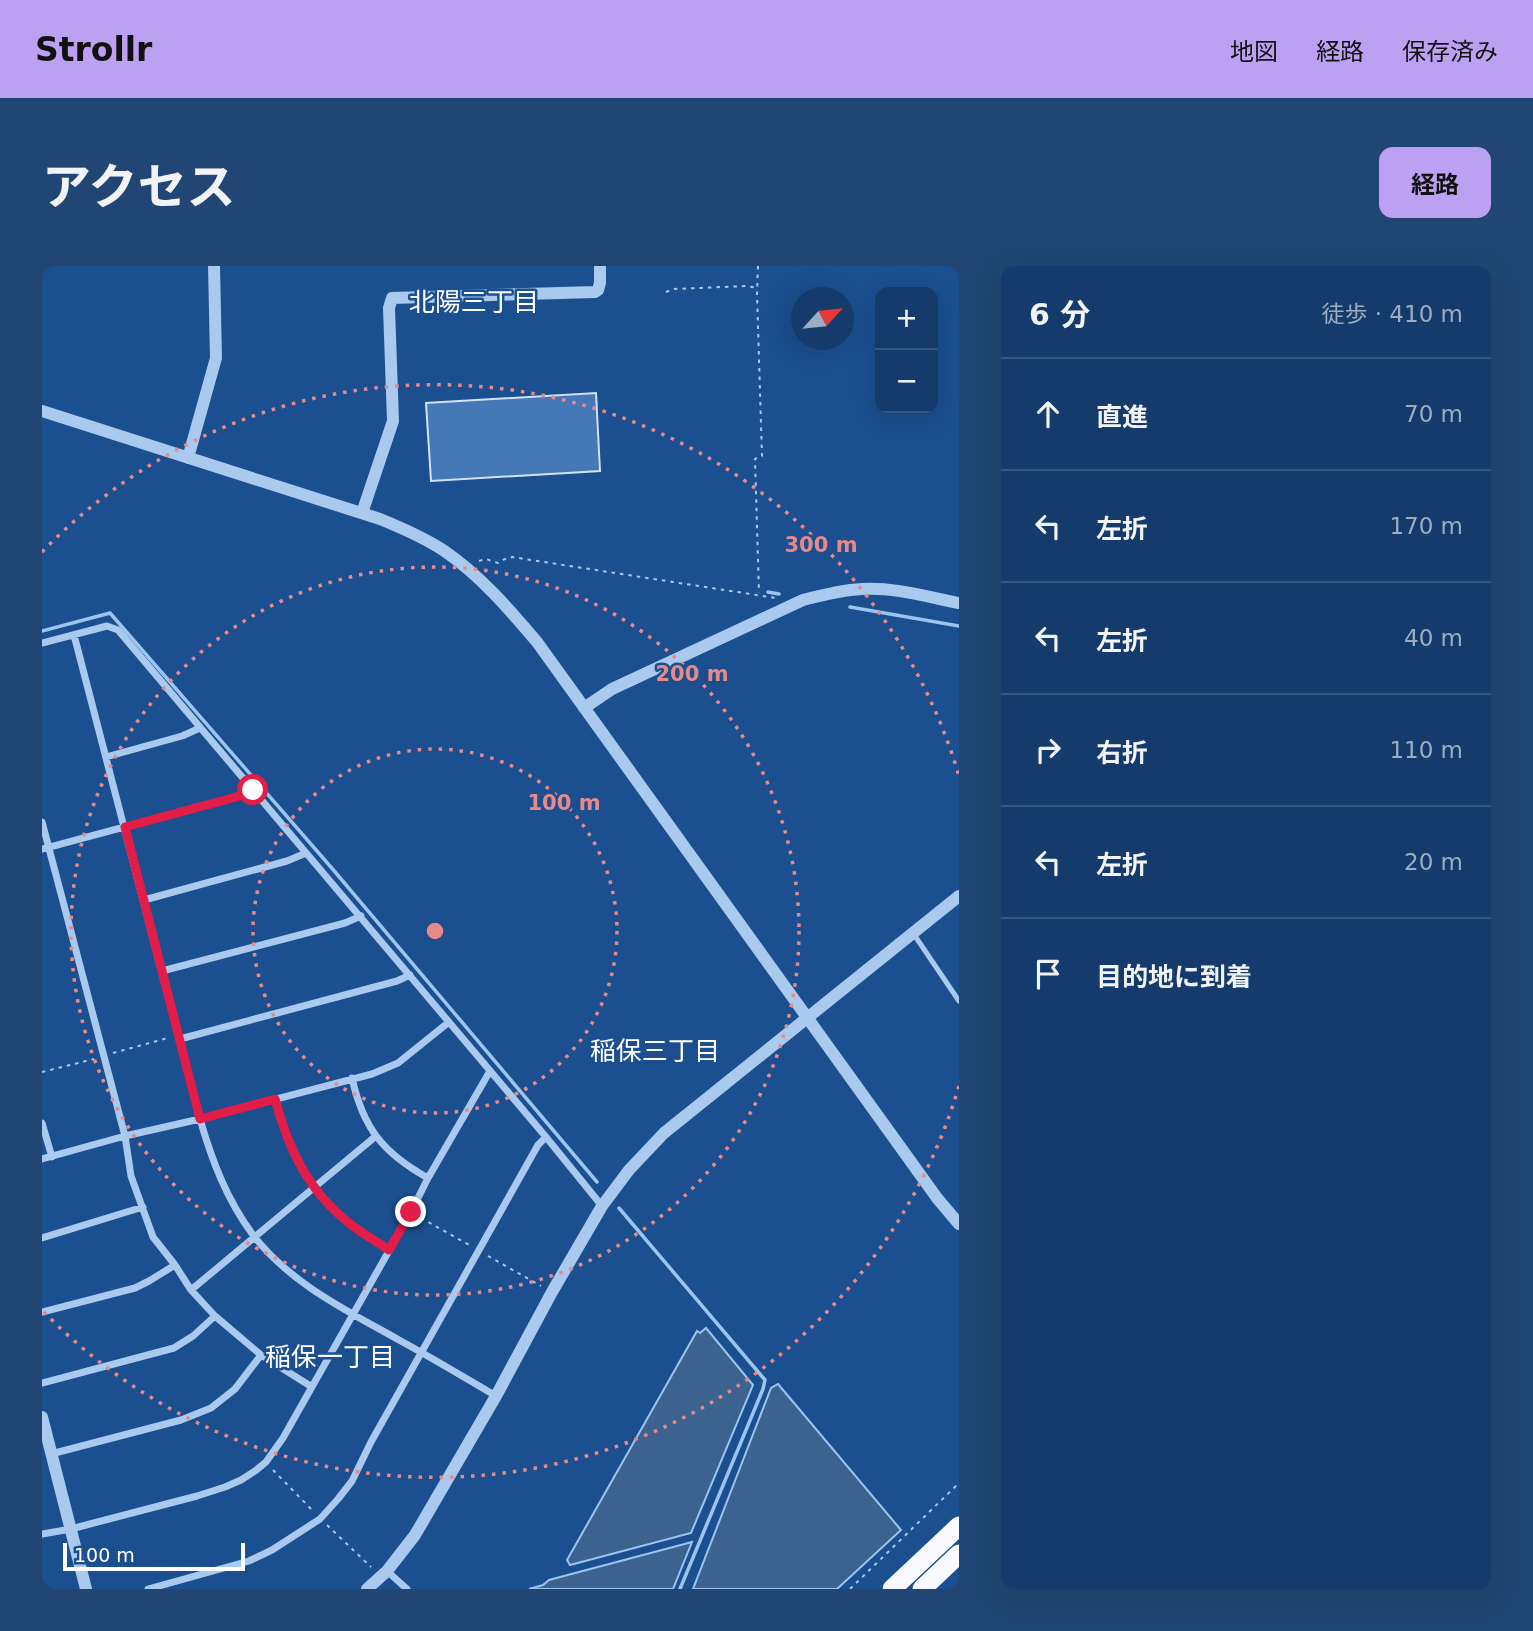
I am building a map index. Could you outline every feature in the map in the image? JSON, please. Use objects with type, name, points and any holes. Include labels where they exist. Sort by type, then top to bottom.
[{"type":"highway","points":[[892,1589],[959,1526]]},
{"type":"highway","points":[[922,1589],[959,1554]]},
{"type":"street","points":[[188,458],[215,368],[214,266]]},
{"type":"street","points":[[362,513],[393,421],[389,308],[392,298],[595,292],[600,283],[600,266]]},
{"type":"street","points":[[42,411],[362,513],[407,530],[445,551],[487,586],[521,623],[584,708],[937,1198],[959,1224]]},
{"type":"street","points":[[584,708],[612,689],[803,600],[834,592],[864,589],[894,591],[959,603]]},
{"type":"street","points":[[42,643],[107,626],[118,630],[491,1071],[601,1206]]},
{"type":"street","points":[[74,635],[200,1119],[220,1179],[234,1206],[254,1236],[296,1277],[322,1297],[496,1396]]},
{"type":"street","points":[[106,757],[182,736],[200,728]]},
{"type":"street","points":[[45,848],[236,797],[253,790]]},
{"type":"street","points":[[42,822],[45,848],[125,1136],[131,1176],[153,1237],[191,1290],[215,1315],[261,1355],[312,1387]]},
{"type":"street","points":[[144,900],[287,861],[306,853]]},
{"type":"street","points":[[368,1589],[387,1572],[415,1535],[496,1396],[601,1206],[629,1170],[664,1133],[959,896]]},
{"type":"street","points":[[162,971],[345,923],[361,916]]},
{"type":"street","points":[[180,1039],[397,981],[410,975]]},
{"type":"street","points":[[42,1159],[372,1073],[398,1063],[449,1022]]},
{"type":"street","points":[[42,1534],[197,1496],[241,1480],[266,1462],[284,1438],[428,1178],[491,1071]]},
{"type":"street","points":[[352,1078],[357,1102],[376,1136],[407,1167],[428,1178]]},
{"type":"street","points":[[275,1099],[289,1144],[301,1169],[348,1222],[389,1250]]},
{"type":"street","points":[[42,1123],[51,1157]]},
{"type":"street","points":[[191,1290],[376,1136]]},
{"type":"street","points":[[148,1589],[249,1560],[272,1550],[320,1519],[338,1499],[352,1481],[371,1442],[538,1145],[546,1137]]},
{"type":"street","points":[[42,1238],[143,1207]]},
{"type":"street","points":[[42,1312],[135,1287],[175,1265]]},
{"type":"street","points":[[42,1383],[174,1348],[193,1336],[215,1315]]},
{"type":"street","points":[[51,1454],[181,1420],[211,1408],[235,1388],[261,1355]]},
{"type":"street","points":[[42,1417],[86,1589]]},
{"type":"street","points":[[387,1572],[407,1589]]},
{"type":"lane","points":[[913,933],[959,1001]]},
{"type":"path","points":[[758,266],[762,456],[755,459],[759,593]]},
{"type":"path","points":[[666,292],[674,289],[747,286],[758,288]]},
{"type":"path","points":[[467,569],[477,561],[486,559],[498,563],[512,557],[775,598],[788,607]]},
{"type":"path","points":[[850,1589],[959,1483]]},
{"type":"water","points":[[706,1328],[753,1385],[691,1533],[570,1565],[567,1560],[697,1331],[700,1333]]},
{"type":"water","points":[[778,1384],[901,1530],[837,1589],[693,1589],[771,1388]]},
{"type":"water","points":[[692,1542],[673,1589],[529,1589],[549,1580]]},
{"type":"building","points":[[596,393],[600,471],[431,481],[426,403]]},
{"type":"waterway","points":[[768,592],[779,594]]},
{"type":"waterway","points":[[850,607],[959,626]]},
{"type":"waterway","points":[[42,631],[110,613],[330,866],[597,1182]]},
{"type":"waterway","points":[[619,1208],[765,1380],[680,1589]]},
{"type":"district","name":"北陽三丁目","points":[[474,302]]},
{"type":"district","name":"稲保三丁目","points":[[655,1051]]},
{"type":"district","name":"稲保一丁目","points":[[330,1357]]},
{"type":"route","points":[[253,790],[125,827],[200,1119],[275,1099],[289,1144],[301,1169],[331,1206],[348,1222],[389,1250],[411,1212]]}]
